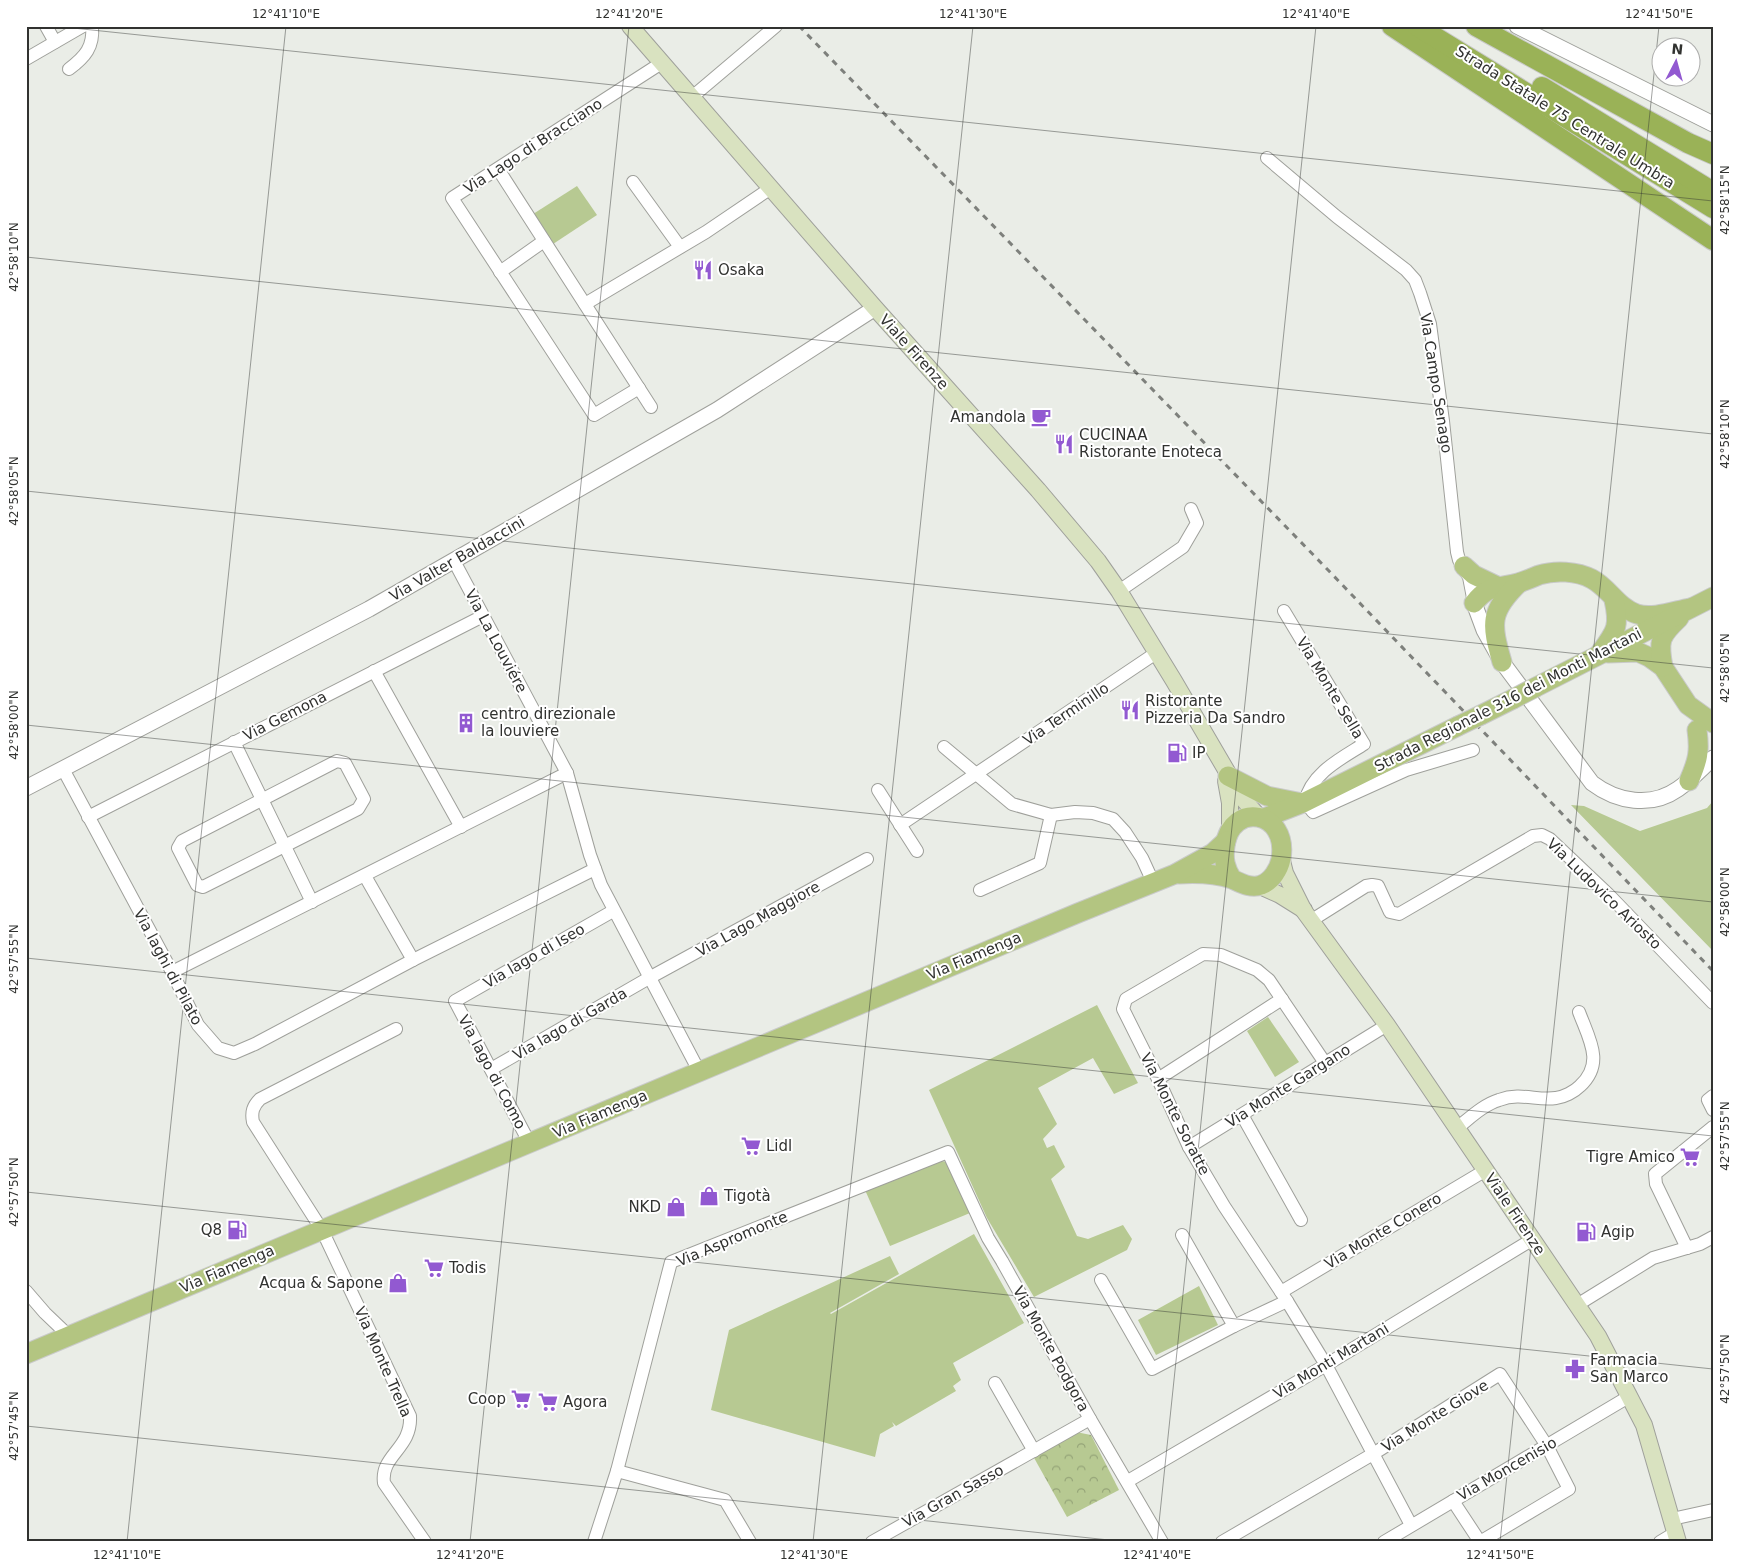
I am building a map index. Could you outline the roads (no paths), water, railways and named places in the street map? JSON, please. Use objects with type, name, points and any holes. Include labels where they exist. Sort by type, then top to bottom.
[{"type":"highway","points":[[1392,26],[1713,240]]},
{"type":"highway","name":"Strada Statale 75 Centrale Umbra","points":[[1417,26],[1713,208]]},
{"type":"highway","name":"Strada Statale 75 Centrale Umbra","points":[[1444,26],[1713,192]]},
{"type":"highway","points":[[1476,26],[1688,143],[1713,154]]},
{"type":"main road","name":"Viale Firenze","points":[[630,26],[875,308],[1038,490],[1098,561],[1119,591],[1217,753],[1242,799],[1261,817],[1273,824],[1281,838],[1279,866],[1274,875],[1260,886]]},
{"type":"main road","points":[[1462,563],[1474,575],[1508,588]]},
{"type":"main road","points":[[1474,603],[1497,601],[1508,588],[1541,575],[1561,572],[1576,573],[1589,578],[1598,583],[1614,600],[1628,610],[1643,615],[1690,608]]},
{"type":"main road","points":[[1502,662],[1495,638],[1494,624],[1498,607],[1508,588]]},
{"type":"main road","name":"Strada Regionale 316 dei Monti Martani","points":[[1261,817],[1304,803],[1713,597]]},
{"type":"main road","points":[[1600,654],[1613,636],[1618,622],[1614,600]]},
{"type":"main road","points":[[1663,667],[1660,648],[1662,638],[1669,627],[1690,608]]},
{"type":"main road","points":[[1600,654],[1638,652],[1649,657],[1663,667],[1688,705],[1691,719],[1708,723]]},
{"type":"main road","points":[[1689,781],[1698,761],[1708,723]]},
{"type":"main road","points":[[1708,723],[1703,739],[1713,745]]},
{"type":"main road","name":"Viale Firenze","points":[[1226,772],[1230,803],[1224,863],[1232,879],[1243,884],[1260,886],[1280,895],[1308,916]]},
{"type":"main road","points":[[1226,772],[1267,796],[1304,803]]},
{"type":"main road","name":"Strada Regionale 316 dei Monti Martani","points":[[1281,838],[1289,818],[1304,803]]},
{"type":"main road","points":[[1228,835],[1242,820],[1261,817]]},
{"type":"main road","name":"Via Fiamenga","points":[[26,1354],[530,1144],[699,1071],[1175,874],[1213,853],[1228,835]]},
{"type":"main road","name":"Viale Firenze","points":[[1281,857],[1285,873],[1308,916],[1387,1025],[1598,1336],[1644,1426],[1675,1531]]},
{"type":"main road","name":"Via Fiamenga","points":[[1175,874],[1203,873],[1232,879]]},
{"type":"street","points":[[46,26],[55,42]]},
{"type":"street","points":[[26,59],[83,26]]},
{"type":"street","points":[[69,68],[88,52],[92,39],[92,26]]},
{"type":"street","points":[[692,97],[776,26]]},
{"type":"street","points":[[1517,26],[1713,124]]},
{"type":"street","name":"Via Lago di Bracciano","points":[[640,388],[594,415],[452,198],[663,62]]},
{"type":"street","name":"Via Campo Senago","points":[[1267,158],[1337,217],[1406,270],[1415,280],[1430,324],[1443,421],[1456,544],[1469,577],[1474,603]]},
{"type":"street","points":[[498,169],[652,407]]},
{"type":"street","points":[[633,182],[680,247]]},
{"type":"street","points":[[585,304],[680,247],[771,188]]},
{"type":"street","points":[[500,272],[544,241]]},
{"type":"street","name":"Via Valter Baldaccini","points":[[26,788],[369,609],[454,562],[716,410],[875,308]]},
{"type":"street","points":[[1119,591],[1183,548],[1197,523],[1191,509]]},
{"type":"street","name":"Via La Louviére","points":[[454,562],[567,773]]},
{"type":"street","points":[[1474,603],[1484,630],[1502,662],[1592,783],[1602,791],[1627,800],[1653,800],[1666,796],[1689,781],[1713,758]]},
{"type":"street","name":"Via Monte Sella","points":[[1284,610],[1364,744],[1333,764],[1316,779],[1307,792],[1304,803]]},
{"type":"street","name":"Via Gemona","points":[[88,817],[483,616]]},
{"type":"street","name":"Via Terminillo","points":[[900,825],[1156,653]]},
{"type":"street","points":[[374,671],[461,827]]},
{"type":"street","points":[[234,742],[312,902]]},
{"type":"street","points":[[944,747],[1012,804],[1051,815],[1075,812],[1093,813],[1113,819],[1126,832],[1142,858],[1153,882]]},
{"type":"street","points":[[1304,803],[1313,812],[1406,770],[1473,750]]},
{"type":"street","points":[[337,761],[345,763],[364,799],[358,809],[203,887],[198,885],[178,848],[182,841],[262,799],[337,761]]},
{"type":"street","name":"Via laghi di Pilato","points":[[64,769],[172,972],[198,1025],[218,1048],[234,1053],[413,960],[595,869]]},
{"type":"street","points":[[172,972],[567,773],[595,869],[613,911],[699,1071]]},
{"type":"street","points":[[878,790],[917,851]]},
{"type":"street","points":[[980,890],[1040,863],[1051,815]]},
{"type":"street","name":"Via Ludovico Ariosto","points":[[1308,916],[1366,886],[1372,885],[1378,886],[1390,912],[1398,914],[1533,836],[1542,835],[1550,839],[1608,894],[1713,1003]]},
{"type":"street","name":"Via Lago Maggiore","points":[[649,978],[867,859]]},
{"type":"street","points":[[364,876],[413,960]]},
{"type":"street","name":"Via lago di Iseo","points":[[455,1001],[613,911]]},
{"type":"street","name":"Via Monte Soratte","points":[[1282,999],[1269,980],[1257,970],[1221,955],[1203,954],[1126,999],[1123,1009],[1189,1147],[1224,1206],[1284,1296],[1326,1365]]},
{"type":"street","name":"Via lago di Garda","points":[[491,1069],[649,978]]},
{"type":"street","points":[[1158,1079],[1282,999],[1324,1063]]},
{"type":"street","name":"Via lago di Como","points":[[455,1001],[530,1144]]},
{"type":"street","points":[[1457,1128],[1498,1100],[1523,1096],[1556,1099],[1577,1089],[1588,1079],[1593,1069],[1594,1057],[1579,1012]]},
{"type":"street","name":"Via Monte Gargano","points":[[1189,1147],[1387,1025]]},
{"type":"street","name":"Via Monte Trella","points":[[396,1029],[260,1100],[255,1104],[252,1113],[253,1122],[322,1230],[410,1416],[411,1426],[408,1436],[387,1463],[383,1477],[384,1483],[424,1542]]},
{"type":"street","points":[[1713,1096],[1708,1100],[1713,1110]]},
{"type":"street","points":[[1242,1115],[1301,1220]]},
{"type":"street","points":[[1687,1248],[1656,1184],[1655,1174],[1713,1127]]},
{"type":"street","name":"Via Monte Podgora","points":[[948,1152],[988,1238],[1162,1542]]},
{"type":"street","name":"Via Aspromonte","points":[[594,1542],[617,1470],[671,1262],[948,1152]]},
{"type":"street","name":"Via Monte Conero","points":[[1284,1296],[1486,1170]]},
{"type":"street","points":[[1182,1235],[1234,1326]]},
{"type":"street","points":[[1577,1305],[1653,1258],[1700,1244],[1713,1237]]},
{"type":"street","name":"Via Monti Martani","points":[[1128,1481],[1326,1365],[1533,1239]]},
{"type":"street","points":[[1101,1280],[1152,1369],[1234,1326],[1284,1296]]},
{"type":"street","points":[[26,1291],[68,1335]]},
{"type":"street","name":"Via Monte Giove","points":[[1326,1365],[1411,1525]]},
{"type":"street","name":"Via Monte Giove","points":[[1222,1542],[1373,1454],[1500,1374],[1547,1446]]},
{"type":"street","points":[[995,1383],[1034,1451]]},
{"type":"street","name":"Via Moncenisio","points":[[1384,1542],[1630,1396]]},
{"type":"street","name":"Via Gran Sasso","points":[[872,1542],[1090,1419]]},
{"type":"street","points":[[1453,1501],[1480,1542],[1569,1489],[1547,1446]]},
{"type":"street","points":[[617,1470],[725,1500],[750,1542]]},
{"type":"street","points":[[1660,1542],[1675,1531],[1713,1510]]},
{"type":"railway","points":[[799,26],[1329,571],[1713,971]]},
{"type":"place","name":"Osaka","points":[[703,270]]},
{"type":"place","name":"Amandola","points":[[1041,417]]},
{"type":"place","name":"CUCINAA Ristorante Enoteca","points":[[1064,444]]},
{"type":"place","name":"Ristorante Pizzeria Da Sandro","points":[[1130,710]]},
{"type":"place","name":"centro direzionale la louviere","points":[[466,723]]},
{"type":"place","name":"IP","points":[[1177,753]]},
{"type":"place","name":"Lidl","points":[[751,1146]]},
{"type":"place","name":"Tigre Amico","points":[[1690,1157]]},
{"type":"place","name":"Tigotà","points":[[709,1196]]},
{"type":"place","name":"NKD","points":[[676,1207]]},
{"type":"place","name":"Q8","points":[[237,1230]]},
{"type":"place","name":"Agip","points":[[1586,1232]]},
{"type":"place","name":"Todis","points":[[434,1268]]},
{"type":"place","name":"Acqua & Sapone","points":[[398,1283]]},
{"type":"place","name":"Farmacia San Marco","points":[[1575,1369]]},
{"type":"place","name":"Coop","points":[[521,1399]]},
{"type":"place","name":"Agora","points":[[548,1402]]}]
